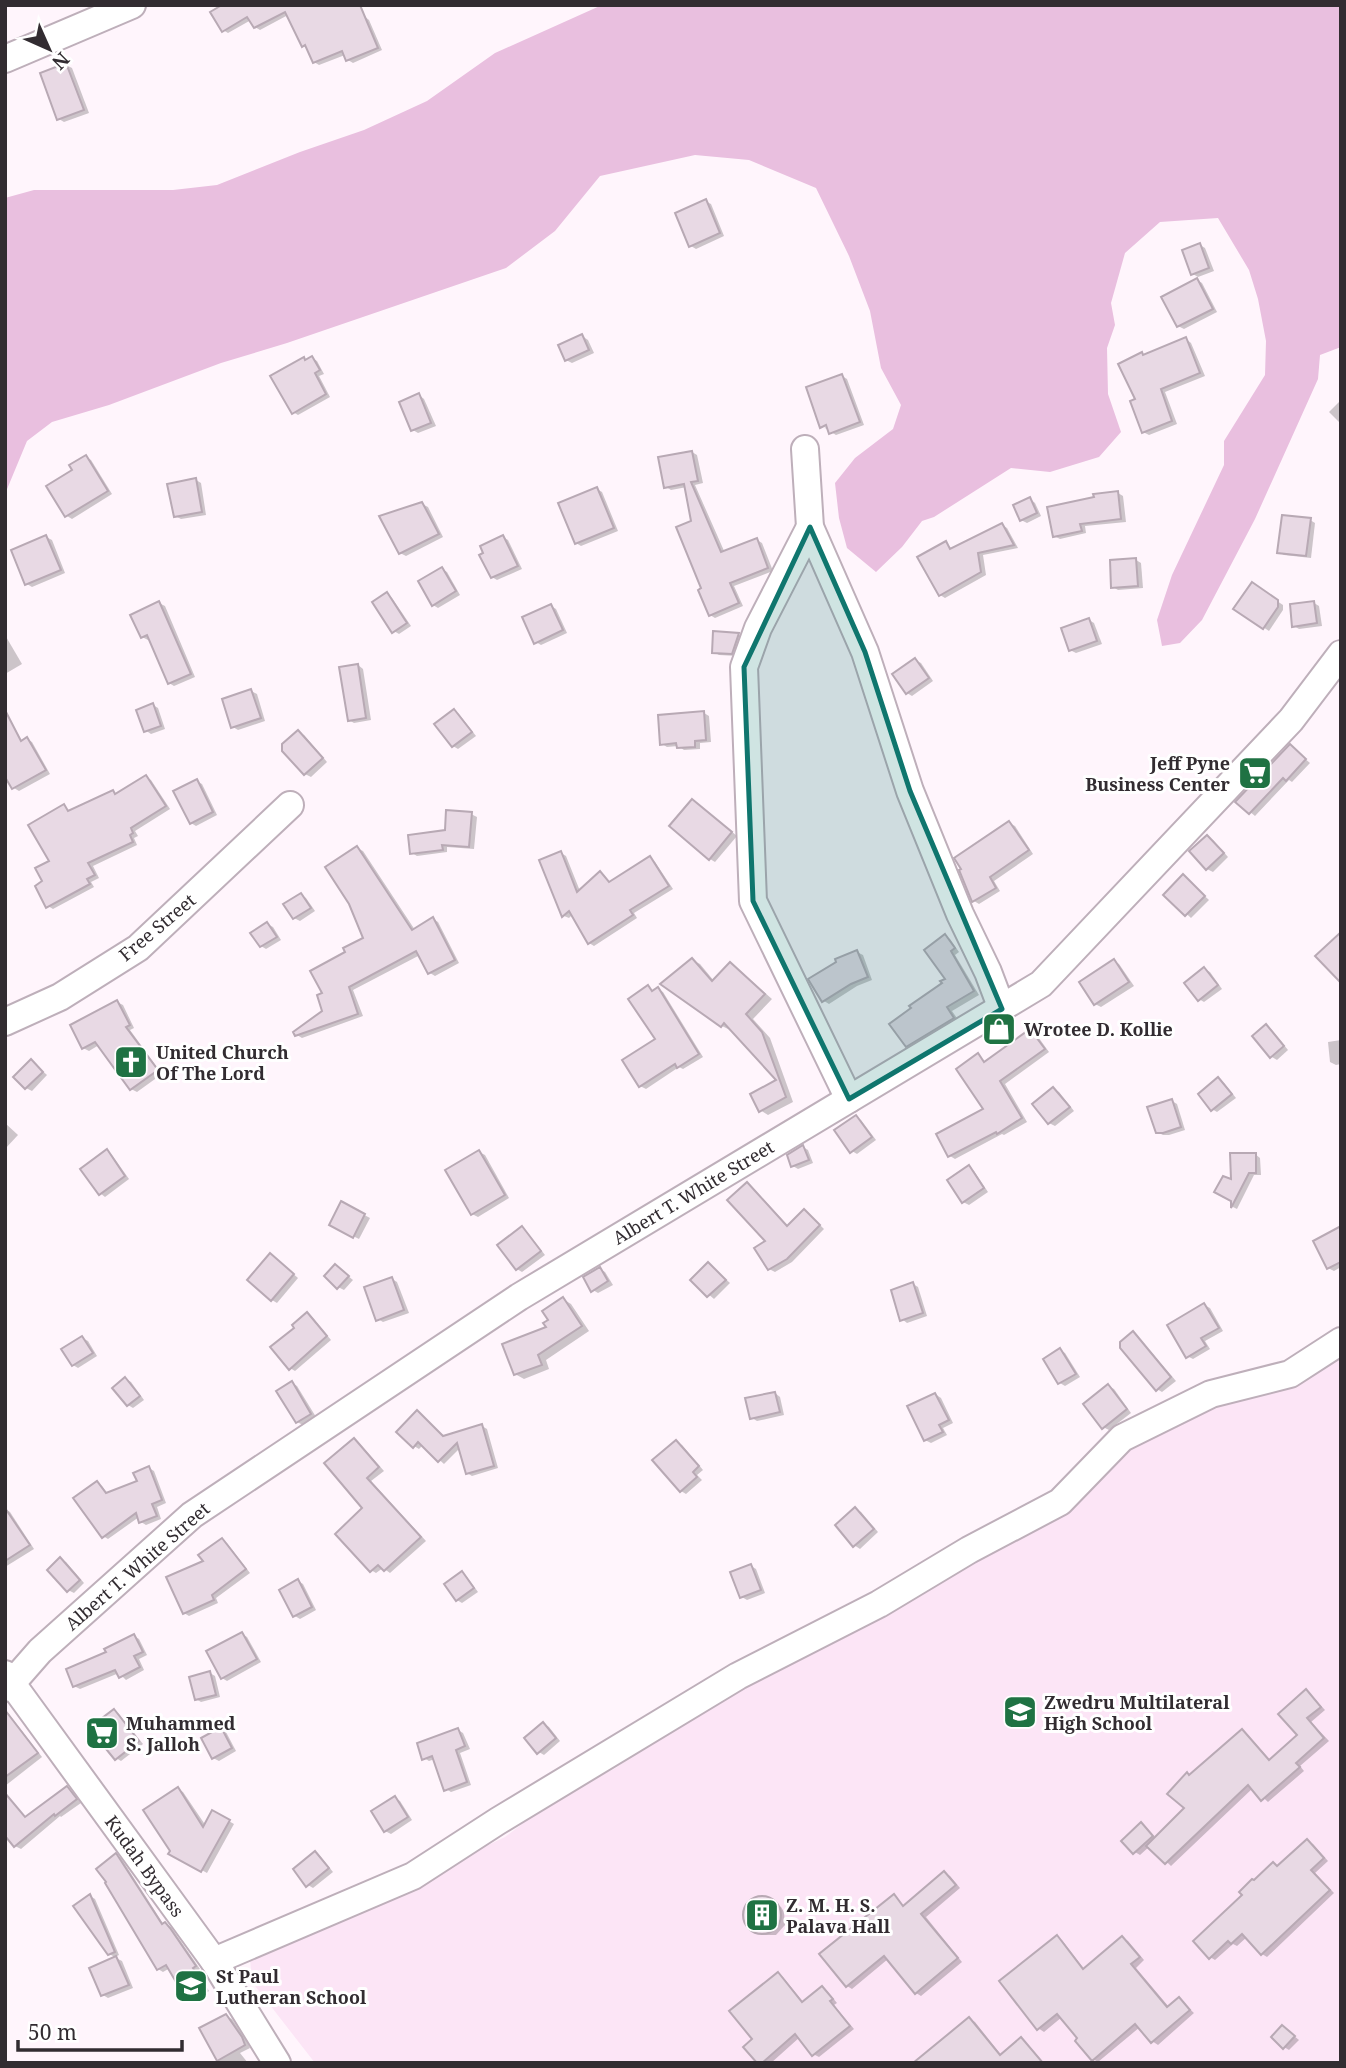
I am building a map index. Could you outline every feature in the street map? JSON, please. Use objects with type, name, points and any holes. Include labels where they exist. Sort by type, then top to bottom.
[{"type":"street","points":[[5,59],[132,5]]},
{"type":"street","points":[[805,449],[810,527],[865,652],[910,791],[1002,1009]]},
{"type":"street","points":[[810,527],[758,628],[744,667],[753,901],[849,1099]]},
{"type":"street","name":"Albert T. White Street","points":[[8,1682],[192,1515],[519,1297],[1041,984],[1291,720],[1341,654]]},
{"type":"street","name":"Free Street","points":[[5,1021],[60,997],[138,948],[290,805]]},
{"type":"street","points":[[214,1961],[413,1876],[498,1821],[738,1676],[879,1604],[969,1550],[1060,1502],[1122,1438],[1211,1394],[1290,1374],[1341,1341]]},
{"type":"street","name":"Kudah Bypass","points":[[8,1682],[214,1961],[277,2063]]},
{"type":"highlighted area","points":[[810,527],[865,652],[910,791],[1002,1009],[849,1099],[753,901],[744,667]]},
{"type":"shaded area","points":[[602,5],[1341,5],[1341,347],[1320,355],[1318,379],[1255,519],[1202,620],[1180,643],[1162,646],[1157,620],[1172,575],[1224,465],[1224,441],[1265,375],[1266,341],[1258,299],[1249,270],[1218,218],[1160,222],[1125,253],[1111,303],[1115,325],[1107,348],[1108,394],[1121,432],[1099,457],[1050,472],[1011,468],[934,517],[922,521],[902,547],[876,572],[847,548],[839,518],[835,483],[855,458],[893,429],[901,405],[881,368],[870,311],[849,256],[816,188],[749,160],[695,155],[600,176],[555,231],[506,268],[221,363],[109,405],[52,422],[27,441],[5,494],[5,198],[34,190],[173,190],[217,185],[364,130],[427,101],[495,53]]},
{"type":"shaded area","name":"Zwedru Multilateral High School","points":[[1341,1351],[1341,2063],[315,2063],[252,1982],[250,1959],[505,1837],[539,1811],[614,1769],[679,1724],[1136,1440]]},
{"type":"building","points":[[222,5],[360,5],[378,48],[346,61],[342,51],[313,63],[285,12],[254,28],[247,17],[222,32],[210,12]]},
{"type":"building","points":[[66,63],[84,110],[57,120],[40,73]]},
{"type":"building","points":[[706,199],[720,233],[689,247],[675,213]]},
{"type":"building","points":[[1200,243],[1209,268],[1191,275],[1182,250]]},
{"type":"building","points":[[1197,278],[1213,309],[1177,327],[1161,297]]},
{"type":"building","points":[[582,334],[589,350],[565,361],[558,345]]},
{"type":"building","points":[[1186,337],[1200,373],[1161,389],[1172,421],[1142,433],[1130,401],[1135,399],[1118,364],[1142,352],[1143,355]]},
{"type":"building","points":[[312,356],[320,370],[315,373],[326,394],[292,414],[270,376],[304,357],[305,360]]},
{"type":"building","points":[[842,374],[860,422],[829,434],[826,425],[820,428],[806,387]]},
{"type":"building","points":[[419,393],[431,423],[411,431],[399,402]]},
{"type":"building","points":[[692,451],[698,481],[691,482],[721,552],[757,538],[768,568],[730,583],[739,603],[709,616],[698,590],[701,588],[676,527],[691,521],[684,484],[664,488],[658,457]]},
{"type":"building","points":[[86,455],[108,491],[65,517],[46,486],[72,470],[69,465]]},
{"type":"building","points":[[196,478],[202,512],[174,517],[167,484]]},
{"type":"building","points":[[597,487],[614,528],[575,544],[558,503]]},
{"type":"building","points":[[1118,491],[1121,519],[1080,524],[1082,531],[1053,537],[1047,507],[1094,497],[1093,494]]},
{"type":"building","points":[[1030,497],[1037,513],[1020,521],[1013,505]]},
{"type":"building","points":[[422,502],[439,534],[399,554],[379,516]]},
{"type":"building","points":[[1282,515],[1311,518],[1306,556],[1277,553]]},
{"type":"building","points":[[1002,523],[1014,545],[978,553],[981,572],[939,596],[917,557],[946,541],[950,549]]},
{"type":"building","points":[[46,535],[61,570],[25,585],[11,550]]},
{"type":"building","points":[[503,535],[518,566],[491,578],[479,555],[483,553],[480,546]]},
{"type":"building","points":[[1136,558],[1138,586],[1111,588],[1110,560]]},
{"type":"building","points":[[442,567],[456,591],[432,606],[418,581]]},
{"type":"building","points":[[1252,582],[1278,600],[1278,607],[1263,629],[1233,609]]},
{"type":"building","points":[[387,592],[407,623],[392,633],[372,602]]},
{"type":"building","points":[[159,601],[191,674],[168,684],[147,635],[141,638],[130,615]]},
{"type":"building","points":[[1314,601],[1317,623],[1292,627],[1290,604]]},
{"type":"building","points":[[551,604],[563,630],[534,644],[522,617]]},
{"type":"building","points":[[1089,618],[1097,641],[1069,651],[1061,628]]},
{"type":"building","points":[[713,631],[739,633],[732,654],[712,653]]},
{"type":"building","points":[[915,658],[929,678],[906,694],[892,674]]},
{"type":"building","points":[[358,664],[366,718],[348,721],[339,667]]},
{"type":"building","points":[[251,689],[261,718],[231,728],[222,699]]},
{"type":"building","points":[[153,703],[161,726],[144,732],[136,710]]},
{"type":"building","points":[[454,709],[472,732],[452,747],[434,724]]},
{"type":"building","points":[[5,710],[21,741],[27,737],[46,770],[12,789],[5,777]]},
{"type":"building","points":[[704,711],[706,740],[695,741],[695,747],[677,748],[676,743],[660,745],[658,715]]},
{"type":"building","points":[[298,730],[323,758],[304,775],[282,751],[282,744]]},
{"type":"building","points":[[1290,744],[1306,759],[1286,781],[1283,778],[1249,814],[1235,802]]},
{"type":"building","points":[[146,775],[166,806],[131,828],[133,842],[88,863],[95,875],[87,879],[90,884],[46,908],[35,886],[42,881],[35,868],[49,861],[28,825],[64,804],[68,811],[113,790],[115,794]]},
{"type":"building","points":[[197,779],[213,812],[190,824],[173,791]]},
{"type":"building","points":[[692,799],[732,832],[709,860],[669,826]]},
{"type":"building","points":[[446,810],[472,812],[469,847],[442,845],[443,850],[410,854],[408,835],[445,830]]},
{"type":"building","points":[[1009,821],[1029,850],[990,877],[996,888],[972,902],[959,870],[961,869],[954,858]]},
{"type":"building","points":[[1207,835],[1224,853],[1206,870],[1189,851]]},
{"type":"building","points":[[357,846],[412,930],[433,917],[455,960],[428,974],[416,951],[349,987],[358,1014],[295,1036],[293,1032],[322,1011],[317,995],[322,993],[310,971],[345,952],[343,948],[363,938],[349,904],[325,867]]},
{"type":"building","points":[[561,851],[577,892],[600,871],[609,882],[650,856],[669,886],[630,910],[633,915],[588,944],[569,911],[562,917],[539,860]]},
{"type":"building","points":[[1183,874],[1205,896],[1185,916],[1163,895]]},
{"type":"building","points":[[301,893],[311,908],[293,919],[283,904]]},
{"type":"building","points":[[267,922],[277,937],[260,947],[250,933]]},
{"type":"building","points":[[1341,932],[1341,983],[1315,956]]},
{"type":"building","points":[[945,934],[955,948],[951,951],[974,991],[947,1007],[954,1018],[906,1047],[889,1024],[945,979],[924,950]]},
{"type":"building","points":[[857,950],[868,977],[822,1002],[808,979],[836,962],[835,959]]},
{"type":"building","points":[[692,958],[712,981],[730,962],[765,994],[746,1014],[762,1032],[786,1097],[759,1112],[750,1094],[776,1080],[724,1023],[721,1027],[660,984]]},
{"type":"building","points":[[1114,959],[1129,982],[1094,1005],[1079,982]]},
{"type":"building","points":[[1204,967],[1218,985],[1198,1001],[1184,983]]},
{"type":"building","points":[[648,985],[652,991],[658,987],[699,1054],[677,1068],[675,1064],[639,1087],[622,1060],[655,1039],[628,999]]},
{"type":"building","points":[[117,1000],[130,1025],[126,1027],[158,1070],[130,1090],[95,1042],[82,1049],[70,1025]]},
{"type":"building","points":[[1266,1024],[1284,1046],[1270,1058],[1252,1036]]},
{"type":"building","points":[[1030,1029],[1045,1049],[1000,1081],[1022,1118],[997,1134],[996,1132],[948,1157],[936,1134],[983,1109],[956,1069],[978,1053],[984,1062]]},
{"type":"building","points":[[31,1059],[43,1072],[25,1089],[13,1077]]},
{"type":"building","points":[[1218,1077],[1232,1094],[1211,1111],[1198,1094]]},
{"type":"building","points":[[1053,1087],[1070,1107],[1048,1124],[1032,1104]]},
{"type":"building","points":[[1172,1099],[1181,1127],[1156,1133],[1147,1107]]},
{"type":"building","points":[[856,1115],[872,1137],[850,1153],[834,1130]]},
{"type":"building","points":[[803,1145],[809,1160],[791,1167],[787,1155]]},
{"type":"building","points":[[107,1149],[125,1176],[99,1195],[80,1169]]},
{"type":"building","points":[[479,1150],[505,1195],[471,1215],[445,1170]]},
{"type":"building","points":[[1230,1153],[1256,1153],[1256,1173],[1249,1173],[1231,1208],[1231,1201],[1214,1192],[1223,1176],[1231,1179]]},
{"type":"building","points":[[969,1165],[984,1188],[962,1203],[947,1180]]},
{"type":"building","points":[[747,1182],[787,1226],[804,1209],[820,1225],[787,1259],[768,1270],[754,1248],[765,1241],[727,1200]]},
{"type":"building","points":[[341,1201],[365,1214],[353,1238],[329,1225]]},
{"type":"building","points":[[522,1226],[541,1251],[516,1270],[497,1245]]},
{"type":"building","points":[[1341,1226],[1341,1262],[1327,1269],[1313,1241]]},
{"type":"building","points":[[270,1253],[294,1274],[271,1301],[247,1280]]},
{"type":"building","points":[[708,1262],[726,1280],[707,1297],[690,1280]]},
{"type":"building","points":[[335,1264],[349,1276],[337,1289],[324,1276]]},
{"type":"building","points":[[600,1267],[608,1281],[591,1292],[583,1277]]},
{"type":"building","points":[[392,1277],[404,1310],[376,1321],[364,1287]]},
{"type":"building","points":[[913,1282],[923,1313],[900,1321],[891,1290]]},
{"type":"building","points":[[563,1297],[582,1326],[538,1355],[542,1365],[514,1375],[502,1344],[546,1327],[543,1323],[548,1320],[542,1311]]},
{"type":"building","points":[[1204,1303],[1219,1328],[1201,1338],[1206,1346],[1186,1358],[1167,1325]]},
{"type":"building","points":[[307,1312],[327,1336],[289,1370],[270,1347],[294,1328],[292,1325]]},
{"type":"building","points":[[1133,1331],[1171,1377],[1156,1391],[1120,1348],[1120,1342]]},
{"type":"building","points":[[82,1336],[93,1353],[72,1366],[61,1349]]},
{"type":"building","points":[[1060,1348],[1076,1374],[1058,1384],[1043,1359]]},
{"type":"building","points":[[125,1377],[140,1396],[127,1406],[112,1388]]},
{"type":"building","points":[[292,1381],[311,1414],[296,1423],[276,1391]]},
{"type":"building","points":[[1108,1384],[1127,1409],[1102,1429],[1083,1404]]},
{"type":"building","points":[[775,1392],[780,1412],[750,1419],[745,1398]]},
{"type":"building","points":[[935,1393],[949,1420],[939,1425],[943,1432],[924,1441],[907,1406]]},
{"type":"building","points":[[417,1410],[443,1436],[482,1424],[494,1466],[466,1474],[457,1443],[438,1462],[418,1442],[413,1448],[396,1432]]},
{"type":"building","points":[[354,1438],[379,1467],[367,1478],[421,1537],[384,1571],[378,1565],[370,1572],[335,1534],[362,1508],[324,1463]]},
{"type":"building","points":[[676,1440],[699,1466],[693,1472],[697,1477],[680,1492],[652,1460]]},
{"type":"building","points":[[149,1466],[162,1500],[152,1504],[157,1516],[139,1523],[136,1513],[102,1538],[73,1498],[97,1481],[106,1493],[137,1481],[133,1473]]},
{"type":"building","points":[[855,1507],[874,1529],[853,1547],[835,1525]]},
{"type":"building","points":[[5,1508],[30,1545],[5,1561]]},
{"type":"building","points":[[222,1538],[246,1569],[212,1595],[214,1600],[183,1614],[166,1577],[203,1561],[198,1555]]},
{"type":"building","points":[[60,1557],[80,1580],[67,1592],[47,1570]]},
{"type":"building","points":[[751,1564],[761,1590],[740,1598],[730,1572]]},
{"type":"building","points":[[462,1571],[474,1588],[456,1601],[444,1584]]},
{"type":"building","points":[[298,1579],[312,1607],[293,1617],[279,1590]]},
{"type":"building","points":[[242,1632],[257,1659],[221,1679],[206,1651]]},
{"type":"building","points":[[134,1634],[143,1652],[134,1656],[140,1667],[119,1678],[115,1670],[73,1687],[66,1669],[106,1652],[104,1649]]},
{"type":"building","points":[[210,1671],[216,1695],[195,1700],[189,1677]]},
{"type":"building","points":[[1306,1689],[1321,1707],[1307,1718],[1324,1738],[1296,1763],[1300,1767],[1261,1801],[1248,1785],[1165,1864],[1146,1846],[1184,1808],[1167,1794],[1187,1772],[1189,1775],[1242,1729],[1269,1760],[1297,1735],[1278,1714]]},
{"type":"building","points":[[114,1709],[139,1741],[115,1760],[89,1728]]},
{"type":"building","points":[[5,1710],[38,1753],[5,1777]]},
{"type":"building","points":[[543,1722],[556,1738],[537,1754],[524,1738]]},
{"type":"building","points":[[221,1727],[232,1748],[212,1759],[201,1738]]},
{"type":"building","points":[[458,1728],[465,1746],[456,1750],[467,1782],[444,1791],[432,1756],[422,1760],[417,1743]]},
{"type":"building","points":[[67,1786],[77,1799],[14,1847],[5,1836],[5,1793],[25,1817]]},
{"type":"building","points":[[178,1787],[203,1827],[212,1810],[230,1820],[201,1872],[168,1854],[170,1851],[143,1810]]},
{"type":"building","points":[[395,1796],[408,1817],[384,1832],[371,1811]]},
{"type":"building","points":[[1141,1822],[1153,1836],[1133,1854],[1121,1841]]},
{"type":"building","points":[[1307,1839],[1324,1858],[1311,1870],[1330,1890],[1261,1955],[1242,1934],[1231,1944],[1228,1941],[1209,1959],[1193,1941],[1242,1895],[1239,1892],[1252,1879],[1273,1862],[1277,1866]]},
{"type":"building","points":[[315,1851],[329,1868],[306,1887],[293,1869]]},
{"type":"building","points":[[116,1853],[162,1924],[165,1922],[170,1928],[196,1966],[193,1968],[205,1988],[186,1999],[166,1965],[157,1970],[96,1869]]},
{"type":"building","points":[[944,1871],[956,1885],[921,1914],[958,1958],[915,1994],[884,1956],[846,1987],[819,1954],[894,1894],[903,1906]]},
{"type":"building","points":[[90,1894],[115,1952],[108,1955],[73,1906]]},
{"type":"building","name":"Z. M. H. S. Palava Hall","points":[[762,1896],[775,1902],[781,1915],[775,1928],[762,1934],[749,1928],[743,1915],[749,1902]]},
{"type":"building","points":[[1057,1935],[1083,1969],[1122,1936],[1140,1957],[1131,1964],[1167,2007],[1179,1997],[1190,2010],[1151,2043],[1135,2024],[1092,2061],[1057,2014],[1037,2030],[999,1981]]},
{"type":"building","points":[[116,1956],[129,1985],[101,1996],[89,1968]]},
{"type":"building","points":[[778,1972],[802,2002],[822,1986],[850,2026],[812,2056],[795,2034],[762,2063],[757,2063],[743,2047],[752,2039],[729,2011]]},
{"type":"building","points":[[226,2014],[245,2045],[217,2061],[199,2028]]},
{"type":"building","points":[[969,2017],[1000,2055],[1021,2037],[1043,2063],[913,2063]]},
{"type":"building","points":[[1282,2025],[1295,2036],[1283,2049],[1271,2037]]},
{"type":"place","name":"Jeff Pyne Business Center","points":[[1255,773]]},
{"type":"place","name":"Wrotee D. Kollie","points":[[999,1029]]},
{"type":"place","name":"United Church Of The Lord","points":[[131,1062]]},
{"type":"place","name":"Zwedru Multilateral High School","points":[[1020,1712]]},
{"type":"place","name":"Muhammed S. Jalloh","points":[[102,1733]]},
{"type":"place","name":"Z. M. H. S. Palava Hall","points":[[762,1915]]},
{"type":"place","name":"St Paul Lutheran School","points":[[191,1986]]}]
